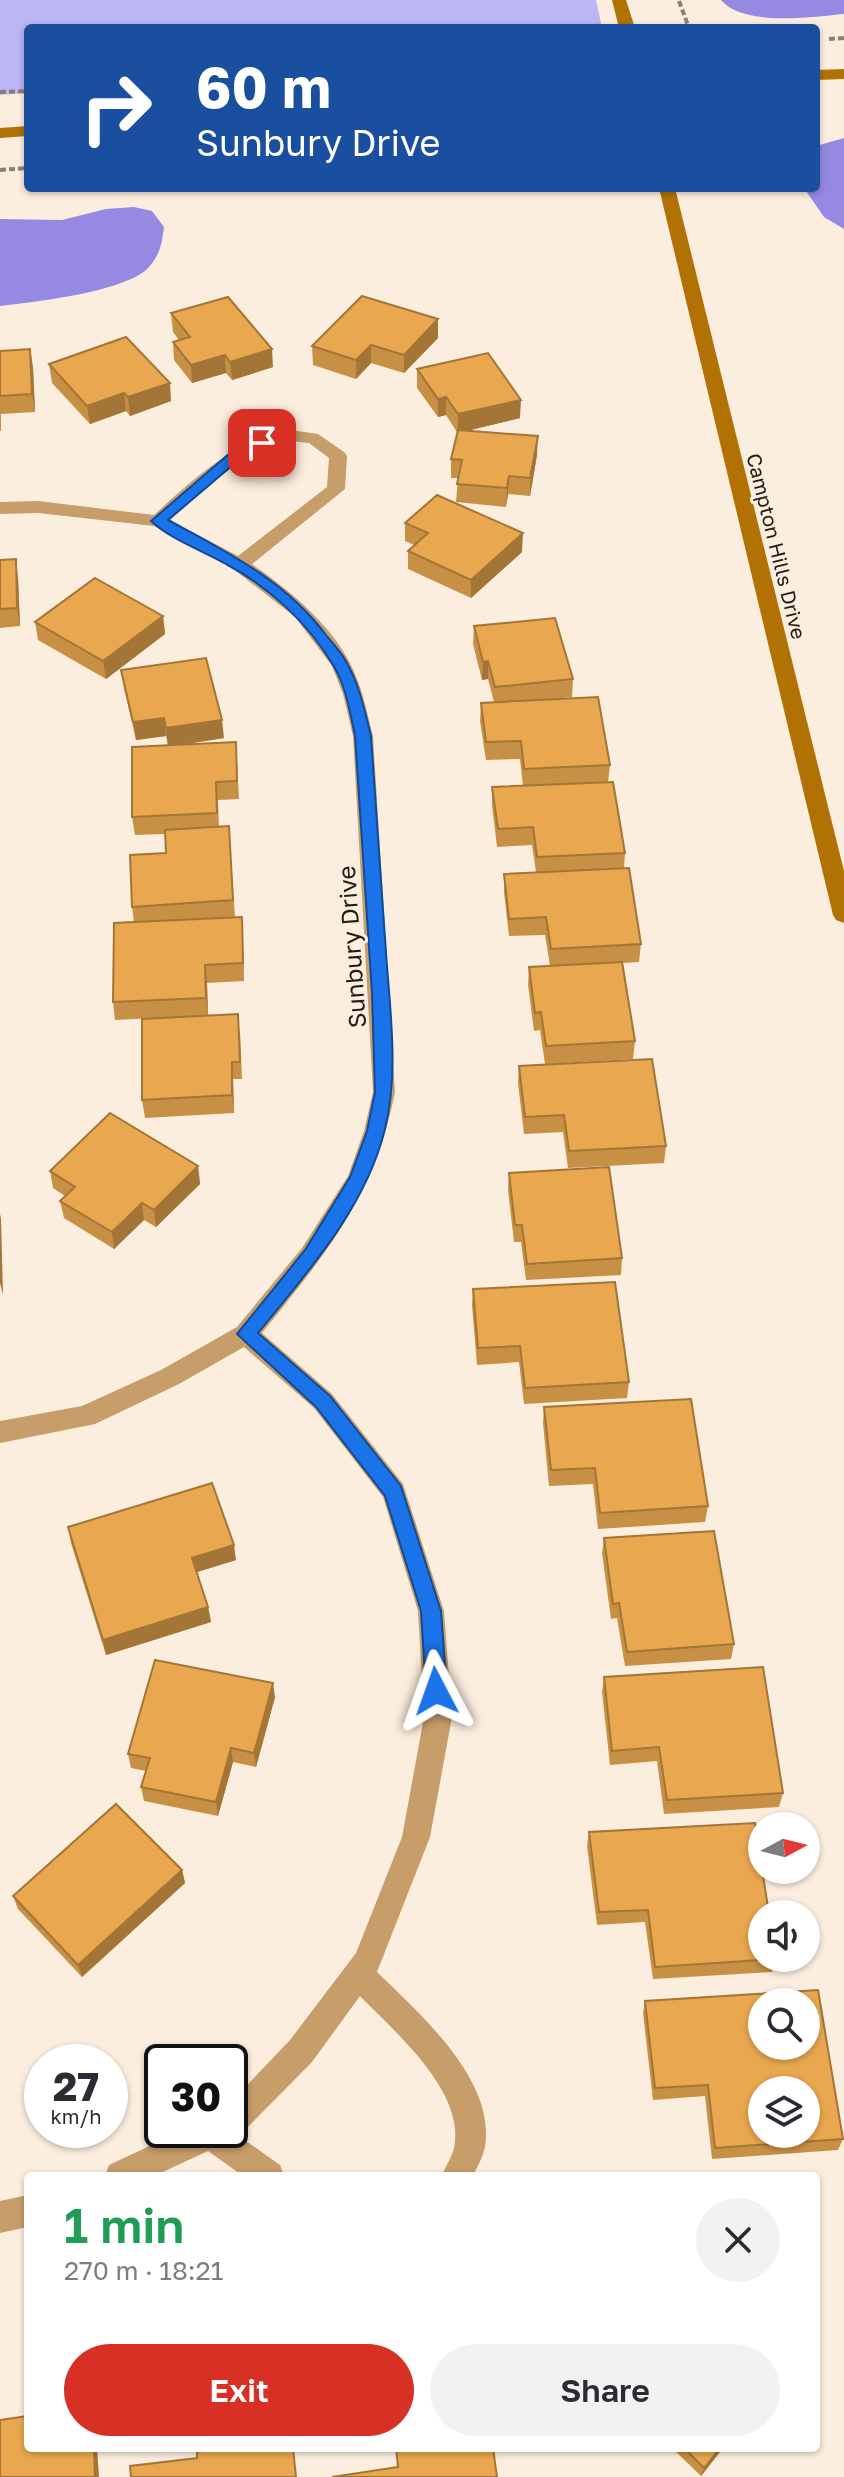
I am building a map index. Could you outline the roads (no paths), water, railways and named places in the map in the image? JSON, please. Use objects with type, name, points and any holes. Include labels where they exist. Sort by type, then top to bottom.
[{"type":"street","points":[[619,0],[626,24]]},
{"type":"street","points":[[820,75],[844,74]]},
{"type":"street","points":[[0,133],[24,131]]},
{"type":"street","name":"Campton Hills Drive","points":[[668,192],[844,915]]},
{"type":"street","points":[[158,521],[242,450],[282,437],[312,438],[338,456],[336,489],[239,564]]},
{"type":"street","name":"Sunbury Drive","points":[[0,508],[38,507],[158,521],[239,564],[302,613],[326,642],[341,664],[359,716],[378,955],[384,1092],[376,1131],[359,1178],[311,1255],[246,1334]]},
{"type":"street","points":[[0,1432],[86,1416],[170,1377],[246,1334],[323,1401],[394,1492],[431,1611],[438,1717],[416,1837],[367,1962],[301,2051],[248,2102]]},
{"type":"street","points":[[358,1974],[440,2060],[463,2093],[471,2131],[464,2167],[460,2172]]},
{"type":"street","points":[[129,2172],[180,2148]]},
{"type":"street","points":[[240,2148],[265,2172]]},
{"type":"street","points":[[0,2217],[24,2212]]}]
